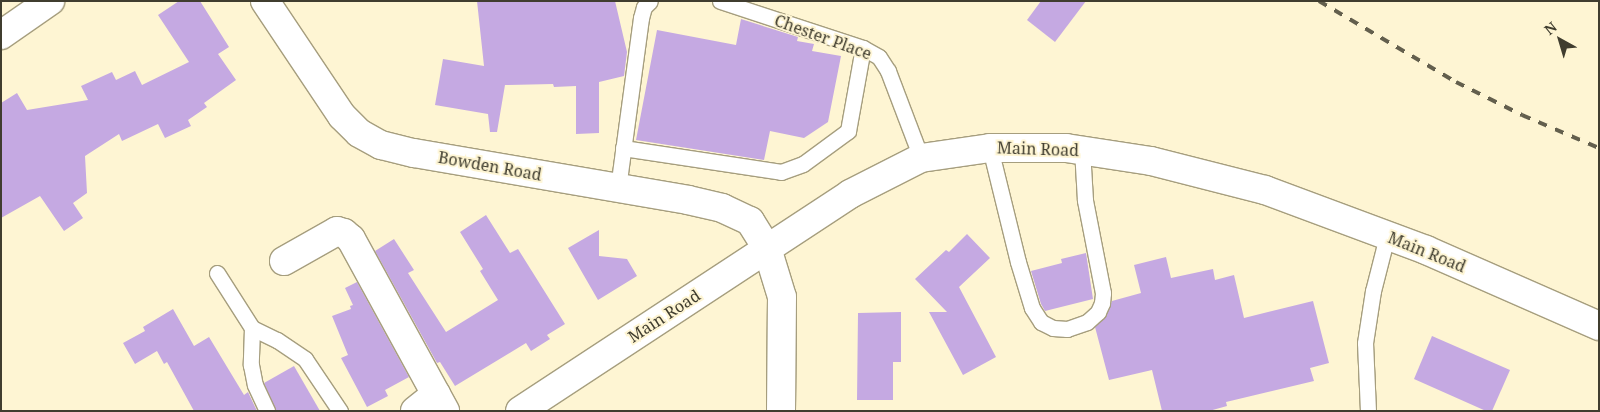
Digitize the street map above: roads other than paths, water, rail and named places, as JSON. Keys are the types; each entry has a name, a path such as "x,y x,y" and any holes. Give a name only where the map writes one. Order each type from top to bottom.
{"main road":[{"path":"1,34 50,1"},
{"name":"Bowden Road","path":"266,1 342,116 359,134 381,145 414,153 688,200 722,208 750,221 767,248 782,297 781,411"},
{"name":"Main Road","path":"520,411 547,402 767,248 850,194 921,158 990,148 1066,148 1082,150 1151,161 1265,190 1426,250 1599,326"},
{"path":"284,261 337,231 344,233 351,239 440,402 415,411"}],"lane":[{"path":"618,188 641,18 644,7 650,1"},
{"name":"Chester Place","path":"720,1 863,48 879,57 888,71 921,158"},
{"path":"623,148 782,172 803,164 848,131 863,48"},
{"path":"990,148 1018,262 1032,308 1041,322 1053,328 1067,329 1087,322 1098,312 1102,303 1103,293 1085,200 1082,150"},
{"path":"1368,411 1365,343 1373,291 1387,236"},
{"path":"217,272 252,328 277,340 305,359 340,411"},
{"path":"252,328 251,365 267,411"}],"railway":[{"path":"1319,1 1456,82 1522,115 1599,148"}]}
